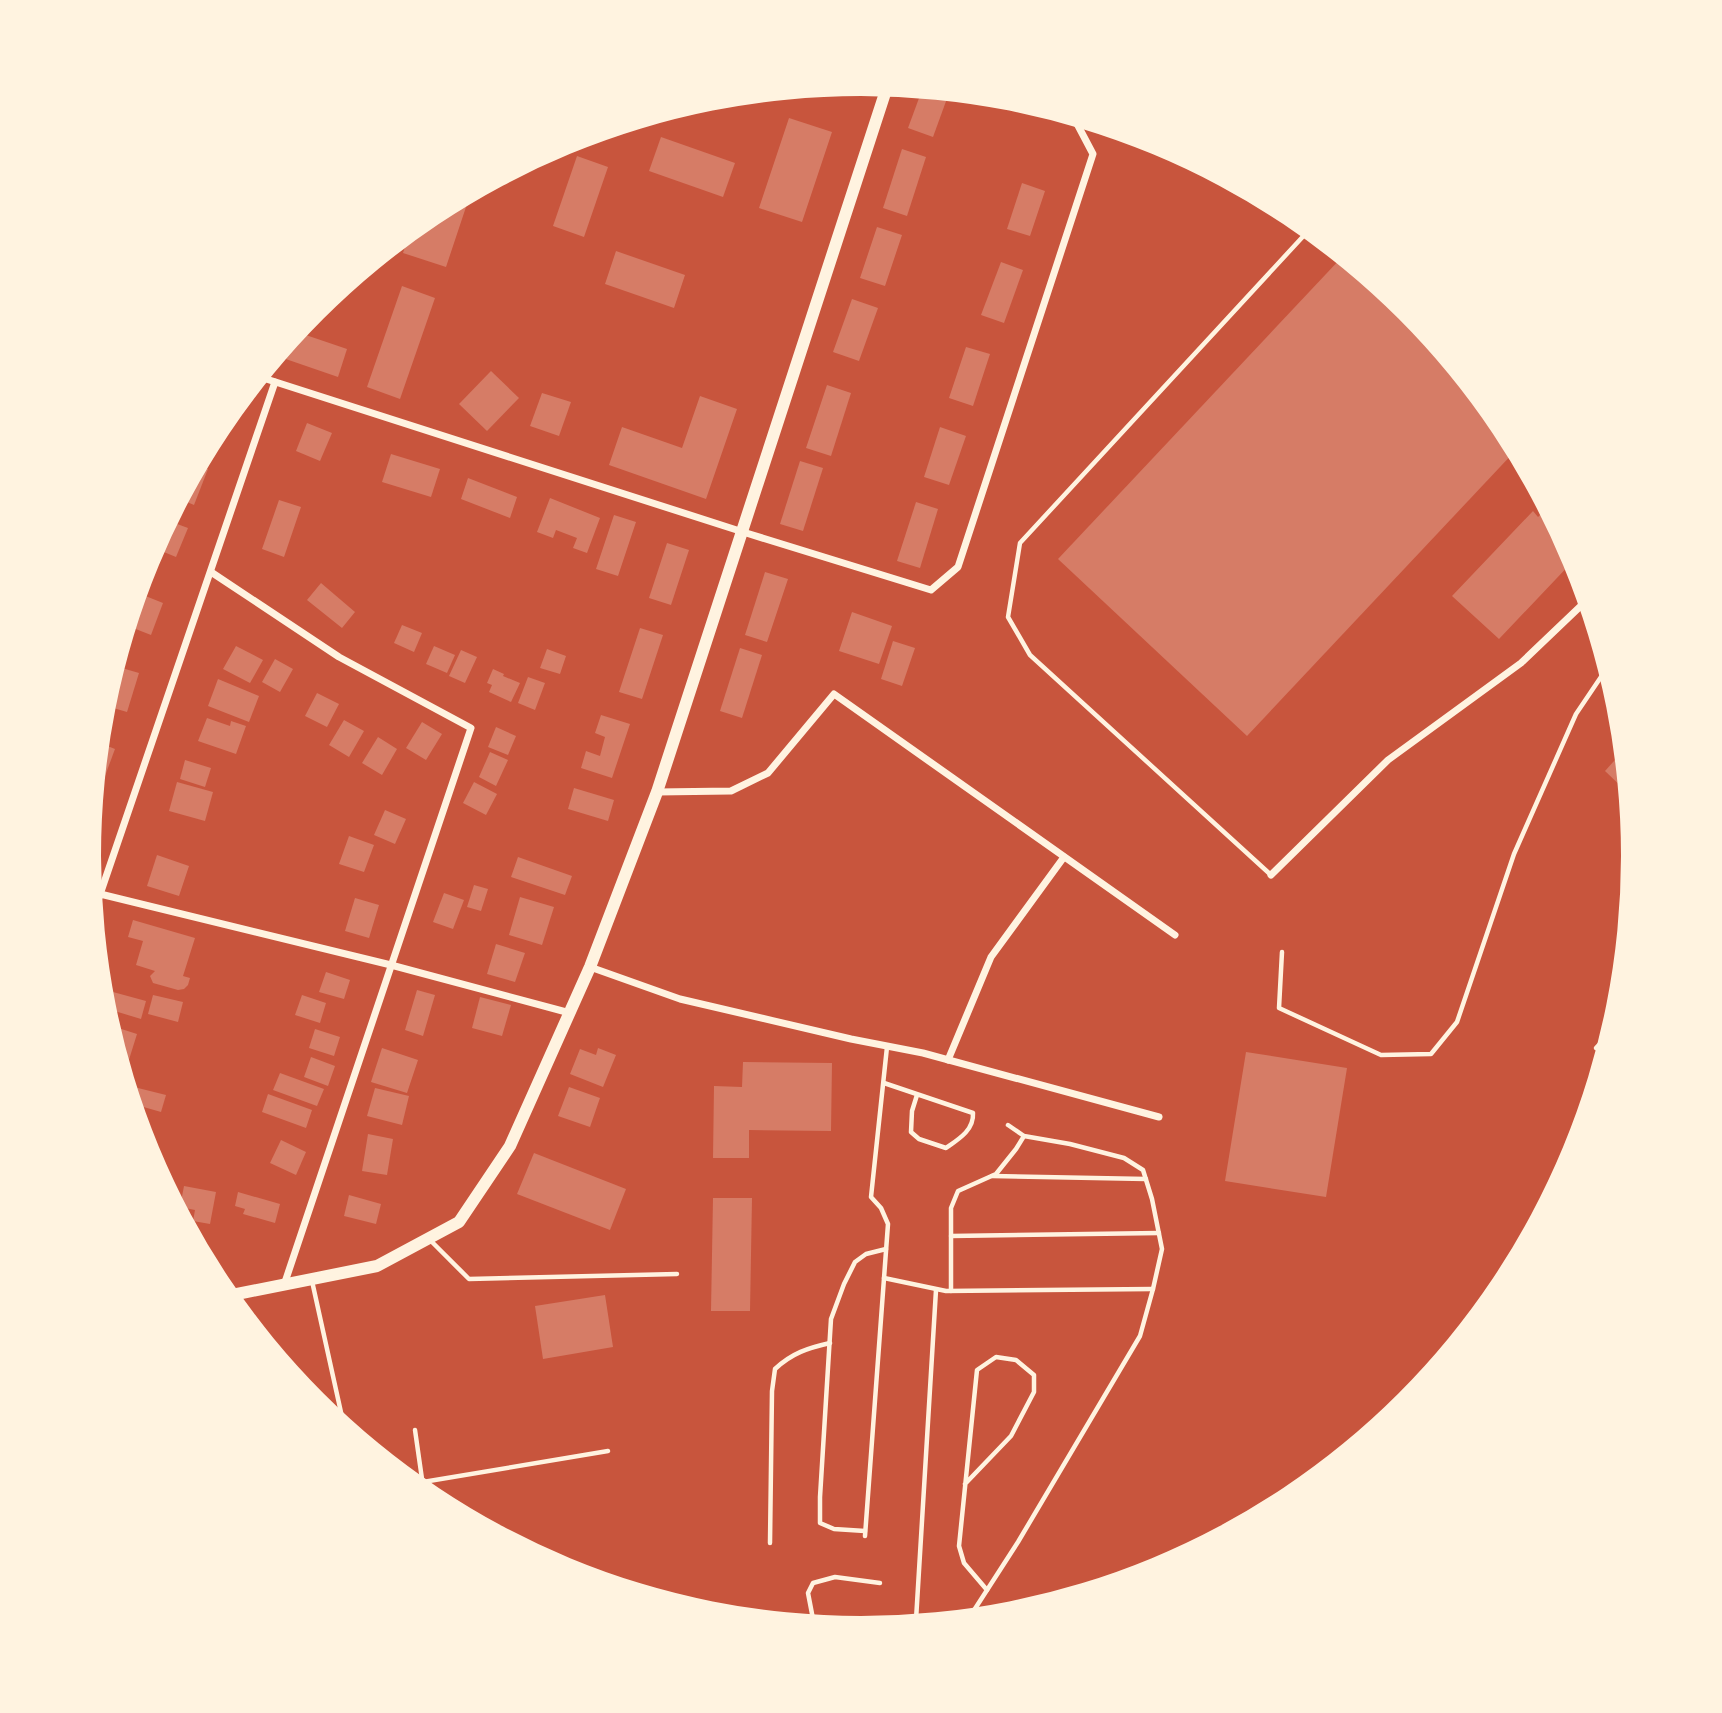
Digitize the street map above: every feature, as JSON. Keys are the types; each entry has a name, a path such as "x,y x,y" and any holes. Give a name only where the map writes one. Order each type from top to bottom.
{"main road":[{"path":"240,1294 377,1266 459,1222 510,1146 590,967 657,792 884,97"}],"street":[{"path":"269,380 931,590 958,568 1093,154 1080,129"},
{"path":"101,878 211,572 275,382"},
{"path":"211,572 339,657 471,728 284,1286"},
{"path":"1271,875 1388,760 1521,663 1579,607"},
{"path":"657,792 731,791 768,773 834,694 1175,935"},
{"path":"948,1060 991,957 1064,857"},
{"path":"102,894 391,965 570,1013"},
{"path":"590,967 680,999 923,1053 1159,1116"}],"lane":[{"path":"1271,875 1030,655 1008,617 1020,543 1302,237"},
{"path":"1282,952 1279,1008 1381,1055 1431,1055 1457,1022 1514,854 1576,713 1600,679"},
{"path":"886,1249 866,1254 855,1262 831,1319 820,1523 834,1529 865,1534 888,1224 881,1208 871,1197 887,1047"},
{"path":"884,1083 973,1114 974,1122 963,1136 946,1148 919,1139 911,1132 912,1111 917,1095"},
{"path":"976,1607 1018,1542 1140,1336 1162,1249 1143,1170 1124,1158 1024,1136 1008,1125"},
{"path":"951,1291 951,1208 958,1191 996,1174 1024,1136"},
{"path":"991,1176 1146,1179"},
{"path":"951,1237 1159,1233"},
{"path":"428,1238 469,1279 677,1273"},
{"path":"884,1278 951,1291 1153,1289"},
{"path":"312,1280 341,1410"},
{"path":"916,1614 936,1290"},
{"path":"770,1543 772,1391 775,1369 783,1361 805,1349 830,1343"},
{"path":"965,1484 1011,1436 1034,1392 1034,1375 1016,1360 996,1357 977,1370 965,1484 959,1546 964,1563 987,1590"},
{"path":"415,1430 422,1477"},
{"path":"428,1481 608,1451"},
{"path":"812,1615 808,1593 813,1584 835,1577 880,1583"}],"building":[{"path":"919,99 946,102 933,137 908,128"},
{"path":"789,118 832,132 802,222 759,208"},
{"path":"661,137 735,163 723,197 649,171"},
{"path":"902,149 926,157 907,216 883,208"},
{"path":"577,156 608,167 584,237 553,226"},
{"path":"1022,183 1045,191 1030,236 1007,229"},
{"path":"466,207 446,267 403,253 405,248"},
{"path":"877,227 902,235 885,286 860,278"},
{"path":"616,251 685,275 674,308 605,284"},
{"path":"1001,262 1023,270 1004,323 981,315"},
{"path":"1336,263 1399,319 1433,355 1464,394 1508,458 1247,736 1058,559"},
{"path":"402,286 435,298 400,399 367,387"},
{"path":"852,299 878,308 859,361 833,352"},
{"path":"307,336 347,349 338,377 286,359"},
{"path":"966,347 990,354 973,406 949,398"},
{"path":"491,371 519,398 487,431 459,404"},
{"path":"827,385 851,393 831,456 806,448"},
{"path":"542,393 571,402 559,436 530,426"},
{"path":"700,396 737,409 706,499 609,465 622,427 682,448"},
{"path":"307,423 332,433 320,461 296,451"},
{"path":"940,427 966,436 949,485 924,477"},
{"path":"391,454 440,469 431,497 382,482"},
{"path":"800,461 823,468 803,531 780,524"},
{"path":"207,469 208,469 194,505 188,503"},
{"path":"468,478 517,497 510,518 461,499"},
{"path":"550,498 600,518 587,553 573,548 577,538 556,530 553,538 537,532"},
{"path":"279,500 301,507 284,557 262,549"},
{"path":"916,502 938,509 920,568 897,561"},
{"path":"1533,511 1538,517 1540,515 1543,520 1565,570 1499,639 1452,596"},
{"path":"614,515 636,522 618,576 596,569"},
{"path":"177,524 188,528 176,557 165,552"},
{"path":"667,543 689,550 671,605 649,598"},
{"path":"765,572 788,579 767,642 745,635"},
{"path":"321,583 355,612 342,628 307,600"},
{"path":"147,597 163,603 151,635 136,629"},
{"path":"852,612 892,626 879,664 839,651"},
{"path":"402,625 422,633 414,652 394,643"},
{"path":"640,628 663,635 642,699 619,692"},
{"path":"893,641 915,648 902,686 881,679"},
{"path":"236,646 263,660 250,683 223,669"},
{"path":"434,646 455,655 447,673 426,664"},
{"path":"740,648 762,655 742,718 720,711"},
{"path":"547,649 566,656 560,674 540,668"},
{"path":"461,650 477,657 465,683 449,676"},
{"path":"275,659 293,669 280,692 262,682"},
{"path":"125,669 139,673 127,712 115,708"},
{"path":"493,669 520,683 511,702 489,692 492,685 487,683"},
{"path":"528,677 545,683 535,710 518,703"},
{"path":"218,679 259,696 249,722 208,706"},
{"path":"317,693 339,704 327,727 305,716"},
{"path":"601,715 630,724 612,778 581,768 586,751 600,756 605,737 595,733"},
{"path":"207,718 230,726 231,721 246,726 236,754 198,741"},
{"path":"344,720 364,731 349,757 329,745"},
{"path":"422,722 442,734 426,760 406,748"},
{"path":"496,727 516,736 508,755 488,747"},
{"path":"378,737 397,749 382,775 362,763"},
{"path":"109,746 115,749 105,776"},
{"path":"490,752 508,760 496,786 479,777"},
{"path":"185,760 211,768 205,787 180,779"},
{"path":"1615,760 1618,783 1605,771"},
{"path":"177,782 213,792 205,821 169,811"},
{"path":"474,782 497,794 486,815 463,803"},
{"path":"574,788 614,800 608,821 568,809"},
{"path":"385,810 406,819 395,844 374,835"},
{"path":"349,836 374,845 364,872 339,864"},
{"path":"157,855 189,866 179,896 147,886"},
{"path":"518,857 572,876 565,895 511,877"},
{"path":"474,885 488,889 481,911 467,907"},
{"path":"444,893 464,900 453,929 433,922"},
{"path":"520,897 554,907 542,945 509,935"},
{"path":"355,898 379,905 369,938 345,931"},
{"path":"133,920 195,938 183,976 190,978 184,989 178,990 153,983 150,976 155,971 136,965 143,941 128,937"},
{"path":"496,944 525,953 515,982 487,974"},
{"path":"326,972 350,980 344,999 319,992"},
{"path":"417,990 435,995 423,1036 405,1030"},
{"path":"113,992 146,1001 141,1019 117,1012"},
{"path":"153,995 183,1002 178,1022 148,1014"},
{"path":"302,995 326,1003 320,1023 295,1015"},
{"path":"480,997 511,1005 502,1036 472,1028"},
{"path":"121,1029 137,1034 129,1060"},
{"path":"315,1029 340,1037 334,1056 309,1048"},
{"path":"382,1048 418,1060 407,1093 371,1082"},
{"path":"598,1048 616,1055 603,1087 570,1074 580,1049 596,1055"},
{"path":"1246,1052 1347,1068 1326,1197 1225,1181"},
{"path":"311,1057 335,1066 328,1086 304,1077"},
{"path":"743,1062 832,1063 831,1131 749,1130 749,1158 713,1158 714,1086 742,1087"},
{"path":"280,1073 324,1089 317,1106 273,1090"},
{"path":"569,1087 600,1098 590,1127 558,1116"},
{"path":"137,1088 166,1095 161,1112 143,1107"},
{"path":"375,1088 409,1096 402,1125 367,1116"},
{"path":"268,1094 312,1110 306,1128 262,1112"},
{"path":"368,1134 393,1139 387,1175 362,1171"},
{"path":"281,1140 306,1152 296,1175 270,1163"},
{"path":"534,1153 626,1189 610,1230 517,1194"},
{"path":"184,1186 216,1192 210,1224 194,1221 195,1210 187,1208 182,1198"},
{"path":"238,1192 280,1204 275,1223 243,1214 245,1209 235,1206"},
{"path":"349,1195 381,1204 376,1224 344,1216"},
{"path":"713,1198 752,1198 750,1311 711,1311"},
{"path":"605,1295 613,1347 543,1359 535,1306"}]}
